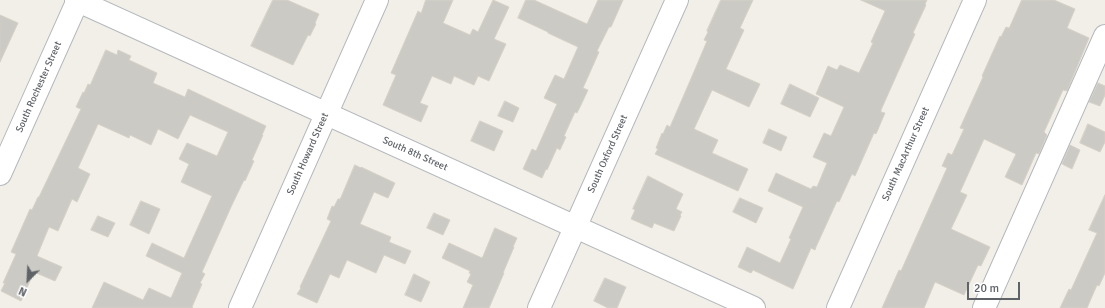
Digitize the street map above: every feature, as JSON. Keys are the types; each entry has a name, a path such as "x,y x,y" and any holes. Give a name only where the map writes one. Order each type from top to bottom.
{"street":[{"name":"South 8th Street","path":"77,0 754,308"},
{"name":"South Rochester Street","path":"0,174 77,0"},
{"name":"South Howard Street","path":"240,308 377,0"},
{"name":"South Oxford Street","path":"539,308 677,0"},
{"name":"South MacArthur Street","path":"838,308 975,0"},
{"path":"984,308 1105,36"}],"building":[{"path":"273,0 287,0 319,14 310,36 308,35 293,65 251,46"},
{"path":"426,0 453,0 443,23 470,35 473,29 478,32 493,0 509,7 494,39 506,44 489,81 478,76 474,85 454,76 451,84 432,76 420,103 428,106 421,122 383,105 396,75 391,73 418,11 421,13"},
{"path":"526,0 534,0 587,24 598,0 623,0 611,27 609,27 597,51 599,52 583,88 588,90 577,113 575,112 564,136 566,137 560,150 557,148 542,178 523,169 532,149 536,151 557,104 544,98 555,75 564,79 578,47 518,18"},
{"path":"721,0 753,0 740,28 744,30 726,69 760,84 749,107 712,90 694,129 718,140 712,153 748,169 738,191 655,154 658,149 656,148 662,133 663,134 667,125 670,127 693,74 707,41 704,40 708,32 707,31"},
{"path":"861,0 927,0 913,33 915,34 881,110 881,112 885,113 876,134 874,133 855,176 852,174 839,202 837,201 815,250 811,248 793,289 753,270 751,273 738,267 747,247 780,263 791,239 789,238 803,207 768,191 776,173 811,189 813,186 817,187 827,163 813,157 824,133 831,136 844,107 816,94 828,66 837,70 840,65 859,73 873,43 871,42 885,11"},
{"path":"1022,0 1054,0 1075,9 1067,28 1089,38 1067,91 1063,90 1044,132 1047,135 1039,154 1036,153 1022,185 1005,177 1016,154 984,139 960,192 967,195 951,229 990,247 981,266 978,265 964,295 935,282 924,308 882,308 899,270 901,271 947,168 942,166 948,153 952,155 964,129 960,128 1000,36 1001,37 1006,27 1009,28"},
{"path":"0,15 18,23 0,62"},
{"path":"106,50 117,55 118,50 131,56 129,60 157,73 153,83 185,97 188,89 266,126 252,160 254,161 231,207 202,272 205,274 200,283 202,284 192,307 193,308 92,308 104,282 143,300 149,288 171,298 182,273 146,256 152,243 184,258 212,196 181,182 189,164 179,159 187,143 217,156 228,132 190,115 178,139 158,129 151,145 130,135 129,138 98,124 78,168 90,174 77,202 72,199 58,231 49,227 37,256 62,267 55,281 34,272 21,301 1,291 16,254 11,252 30,209 32,210 39,197 81,109 76,107 83,92 84,93 88,84 90,85"},
{"path":"1098,83 1105,86 1105,95 1100,106 1089,102"},
{"path":"790,84 819,98 810,117 781,104"},
{"path":"505,101 519,108 513,122 498,116"},
{"path":"480,121 503,131 494,151 471,141"},
{"path":"1088,124 1105,132 1105,142 1100,152 1080,143"},
{"path":"769,129 787,137 781,151 763,143"},
{"path":"1070,145 1080,150 1072,169 1062,164"},
{"path":"355,165 395,183 388,198 374,192 360,224 391,237 389,242 411,251 405,264 384,255 376,273 347,260 339,278 330,274 317,303 297,294 331,221 327,219 332,206 334,207 338,199 340,199"},
{"path":"648,176 683,194 676,209 682,212 674,231 654,223 652,228 631,219 635,210 633,209"},
{"path":"1105,195 1105,273 1099,286 1097,285 1087,308 1060,308 1069,289 1071,290 1097,233 1089,230"},
{"path":"740,198 763,208 756,223 733,212"},
{"path":"141,201 160,209 149,234 130,225"},
{"path":"434,213 450,220 443,235 427,228"},
{"path":"98,216 115,223 108,237 91,230"},
{"path":"495,228 517,238 504,273 489,308 463,308 473,285 467,282 471,274 469,273 470,271 442,258 449,243 482,258"},
{"path":"414,274 430,282 421,302 405,295"},
{"path":"605,278 626,287 617,308 608,308 594,301"}]}
